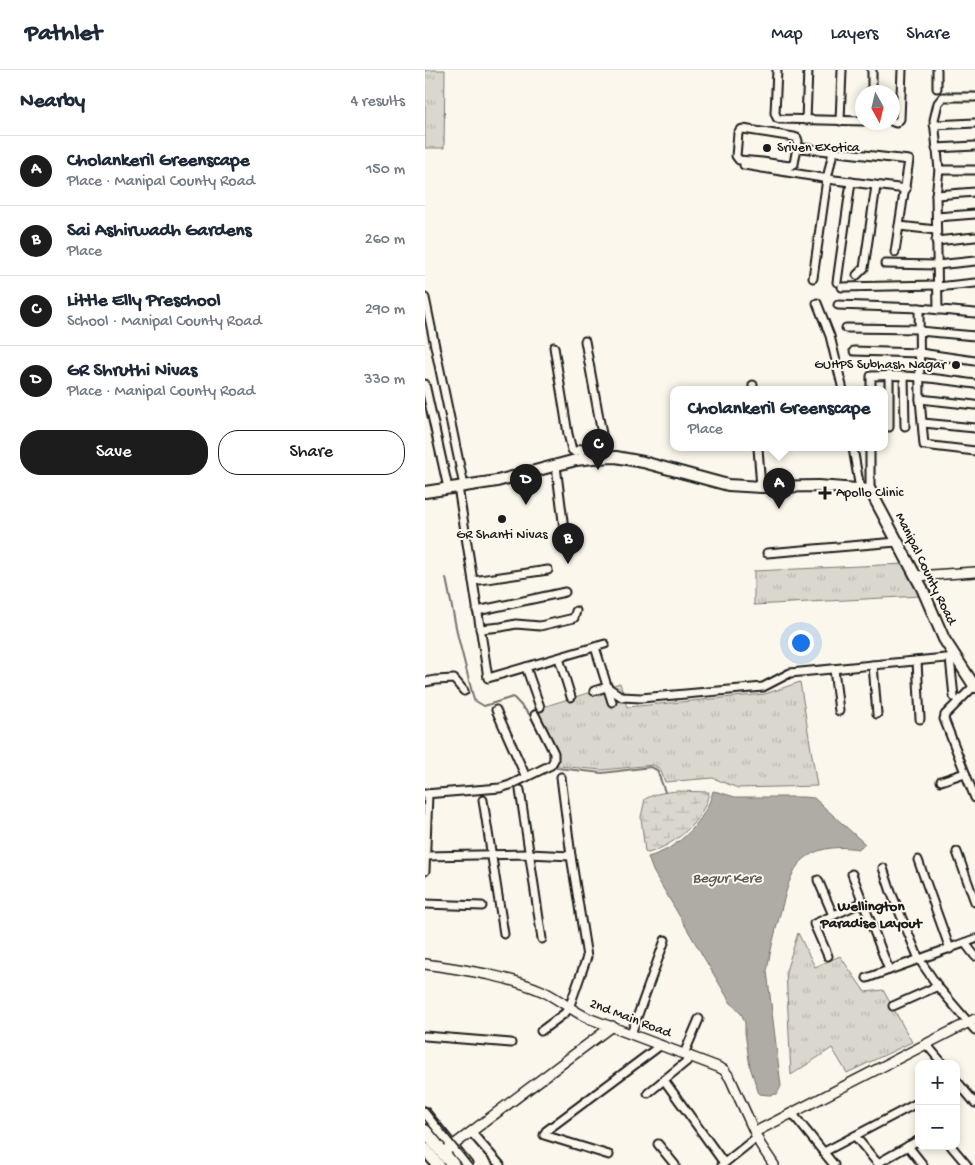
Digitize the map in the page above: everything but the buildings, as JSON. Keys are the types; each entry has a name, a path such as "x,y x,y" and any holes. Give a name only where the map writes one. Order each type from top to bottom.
{"highway":[{"path":"425,1123 450,1148 459,1165"},
{"path":"425,1131 453,1165"},
{"path":"425,1143 443,1165"},
{"path":"425,1149 438,1165"}],"main road":[{"path":"425,492 497,481 556,466 581,454 616,457 643,462 728,486 818,486 865,490"},
{"name":"Manipal County Road","path":"865,490 916,576 953,658 975,686"}],"street":[{"path":"777,70 776,116 780,119 855,122"},
{"path":"806,120 808,70"},
{"path":"840,122 842,70"},
{"path":"872,70 872,85"},
{"path":"900,119 902,70"},
{"path":"937,70 937,88"},
{"path":"938,310 936,195 939,170 934,120 938,103 943,97 975,97"},
{"path":"934,124 975,123"},
{"path":"775,167 794,164 797,138 795,136 740,130 738,133 736,156 739,160 827,179 906,190"},
{"path":"937,148 975,146"},
{"path":"802,148 909,160 906,190 895,252"},
{"path":"813,278 827,179 833,152"},
{"path":"744,165 761,165"},
{"path":"939,170 975,170"},
{"path":"851,182 840,284 937,286 975,283"},
{"path":"857,275 864,268 876,186"},
{"path":"936,195 975,192"},
{"path":"937,217 975,214"},
{"path":"899,226 936,230"},
{"path":"936,241 975,237"},
{"path":"885,264 937,265 975,261"},
{"path":"425,298 488,678 605,644"},
{"path":"817,303 830,336 842,386"},
{"path":"837,305 919,308 975,313"},
{"path":"919,308 920,399 924,445 975,451"},
{"path":"845,328 919,330 975,336"},
{"path":"554,347 571,450 581,454 600,449 605,445 585,341"},
{"path":"854,351 920,353 975,361"},
{"path":"871,386 871,376 889,375 975,384"},
{"path":"889,375 889,427"},
{"path":"904,376 905,426"},
{"path":"425,384 457,487"},
{"path":"920,399 975,405"},
{"path":"923,423 975,428"},
{"path":"758,451 761,487"},
{"path":"854,451 865,490"},
{"path":"865,490 870,451"},
{"path":"556,466 564,530"},
{"path":"767,553 897,542"},
{"path":"473,581 548,570"},
{"path":"916,576 975,572"},
{"path":"477,611 565,592"},
{"path":"480,629 516,624 540,626 574,618 576,611"},
{"path":"595,647 611,702"},
{"path":"559,658 571,697"},
{"path":"607,687 622,697 641,698 763,687 790,673 953,658 954,697"},
{"path":"917,661 920,719"},
{"path":"873,664 877,714"},
{"path":"525,667 540,707"},
{"path":"834,669 839,711"},
{"path":"425,682 454,679 464,692"},
{"path":"975,686 945,715 944,719 975,798"},
{"path":"594,691 607,687"},
{"path":"495,710 526,777"},
{"path":"425,871 427,794 500,788 551,765 554,760 554,753 535,715"},
{"path":"941,781 965,773"},
{"path":"541,1031 569,1008 587,957 561,778"},
{"path":"520,790 542,939"},
{"path":"483,800 504,934"},
{"path":"957,852 975,902"},
{"path":"426,856 492,854 571,856"},
{"path":"918,860 950,948"},
{"path":"883,868 919,959 938,986 972,1021 975,1030"},
{"path":"852,874 889,970"},
{"path":"818,880 833,915"},
{"path":"828,956 815,924 863,902"},
{"path":"425,904 482,906"},
{"path":"867,978 975,939"},
{"path":"631,1034 665,940"},
{"path":"965,943 975,956"},
{"name":"2nd Main Road","path":"425,964 475,972 527,985 544,991 588,1018 718,1067 727,1073 756,1135 774,1165"},
{"path":"893,1006 938,986"},
{"path":"648,1093 688,1056 699,1019"},
{"path":"663,1080 723,1164 756,1135 792,1113 972,1021"},
{"path":"450,1148 612,1026"},
{"path":"425,1036 511,1043"},
{"path":"926,1044 940,1060"},
{"path":"609,1154 544,1135 545,1131 661,1045"},
{"path":"960,1085 975,1103"},
{"path":"824,1152 916,1105"},
{"path":"425,1112 450,1148 468,1165"},
{"path":"792,1113 834,1165"},
{"path":"471,1132 500,1165"},
{"path":"855,1136 878,1164 915,1142"},
{"path":"658,1144 675,1165"},
{"path":"908,1146 923,1165"},
{"path":"954,1150 967,1165"}],"green space":[{"path":"425,70 445,70 444,148 425,148"},
{"path":"903,564 920,596 754,605 754,571"},
{"path":"800,682 817,786 738,788 713,778 665,782 660,769 653,765 602,770 558,766 533,710 620,683 627,707 765,694"},
{"path":"665,792 709,792 701,813 687,830 668,844 648,853 645,852 641,817 645,799"},
{"path":"798,933 815,967 840,956 865,992 883,990 912,1042 847,1073 832,1048 791,1075 786,971"}],"water":[{"name":"Begur Kere","path":"713,791 735,797 814,798 865,844 858,849 830,848 813,853 798,865 789,882 774,935 767,971 781,1086 777,1094 759,1094 750,1067 745,1023 742,1015 730,1002 653,871 648,857 670,848 689,833 704,813"}],"waterway":[{"path":"446,578 458,637 474,700 484,706 513,697 531,716 551,756"},
{"path":"556,766 557,768 602,773 651,767 657,770 665,792"}],"railway":[{"path":"425,1106 472,1165"}],"place":[{"name":"Sriven Exotica","path":"767,148"},
{"name":"GUHPS Subhash Nagar","path":"956,365"},
{"name":"Little Elly Preschool","path":"598,470"},
{"name":"Apollo Clinic","path":"825,493"},
{"name":"GR Shruthi Nivas","path":"526,505"},
{"name":"Cholankeril Greenscape","path":"779,509"},
{"name":"GR Shanti Nivas","path":"502,519"},
{"name":"Sai Ashirwadh Gardens","path":"568,564"}],"district":[{"name":"Wellington Paradise Layout","path":"871,916"}]}
